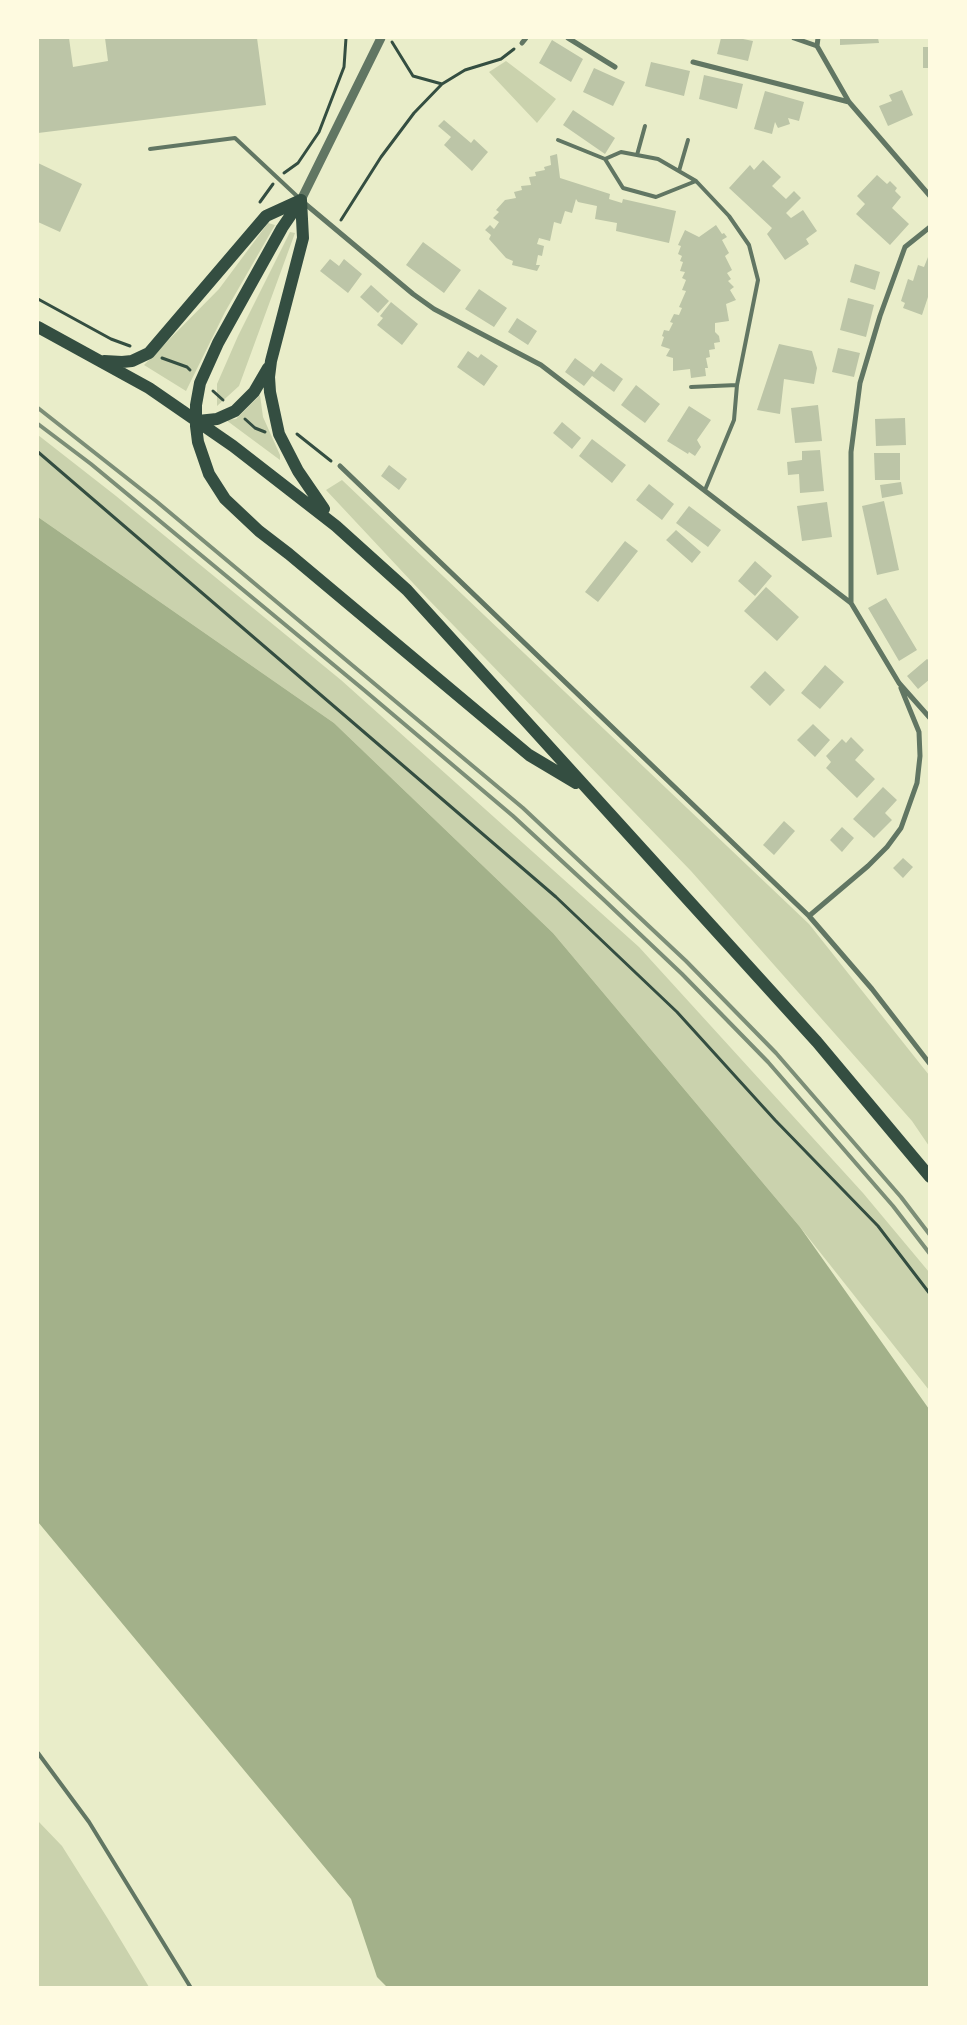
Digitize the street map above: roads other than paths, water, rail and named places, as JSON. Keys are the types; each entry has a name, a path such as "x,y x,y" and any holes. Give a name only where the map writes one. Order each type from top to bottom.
{"main road":[{"path":"301,200 282,228 205,370 197,395 196,426 202,459 209,474 225,499 259,531 529,755 586,788"},
{"path":"94,358 122,362 142,358 149,353 266,216 301,200"},
{"path":"301,200 304,238 271,361 269,376 270,392 279,434 298,471 336,526"},
{"path":"38,328 149,388 198,421 268,471 336,526 407,590 817,1042 930,1177"},
{"path":"198,421 217,419 235,411 254,392 271,361"}],"street":[{"path":"381,38 301,200 413,294 434,309 541,365 851,603 899,683 918,732 920,756 918,783 901,828 887,847 868,866 809,916"},
{"path":"522,42 526,38"},
{"path":"568,38 615,67"},
{"path":"794,38 817,46"},
{"path":"818,38 817,46 849,102 930,196"},
{"path":"693,62 849,102"},
{"path":"851,603 850,452 860,382 880,316 905,247 930,226"},
{"path":"340,466 809,916 872,989 930,1064"},
{"path":"899,683 930,718"}],"lane":[{"path":"637,155 645,126"},
{"path":"150,149 235,138 301,200"},
{"path":"558,140 605,159 623,188 656,197 696,181"},
{"path":"679,171 688,140"},
{"path":"605,159 621,152 658,159 696,181 729,216 748,245 758,280 737,385 734,420 705,490"},
{"path":"691,387 737,385"},
{"path":"38,1753 89,1822 191,1988"}],"railway":[{"path":"38,408 156,501 523,808 686,961 776,1053 901,1197 930,1235"},
{"path":"38,424 91,464 364,690 513,816 604,900 682,974 768,1062 893,1206 930,1254"}]}
